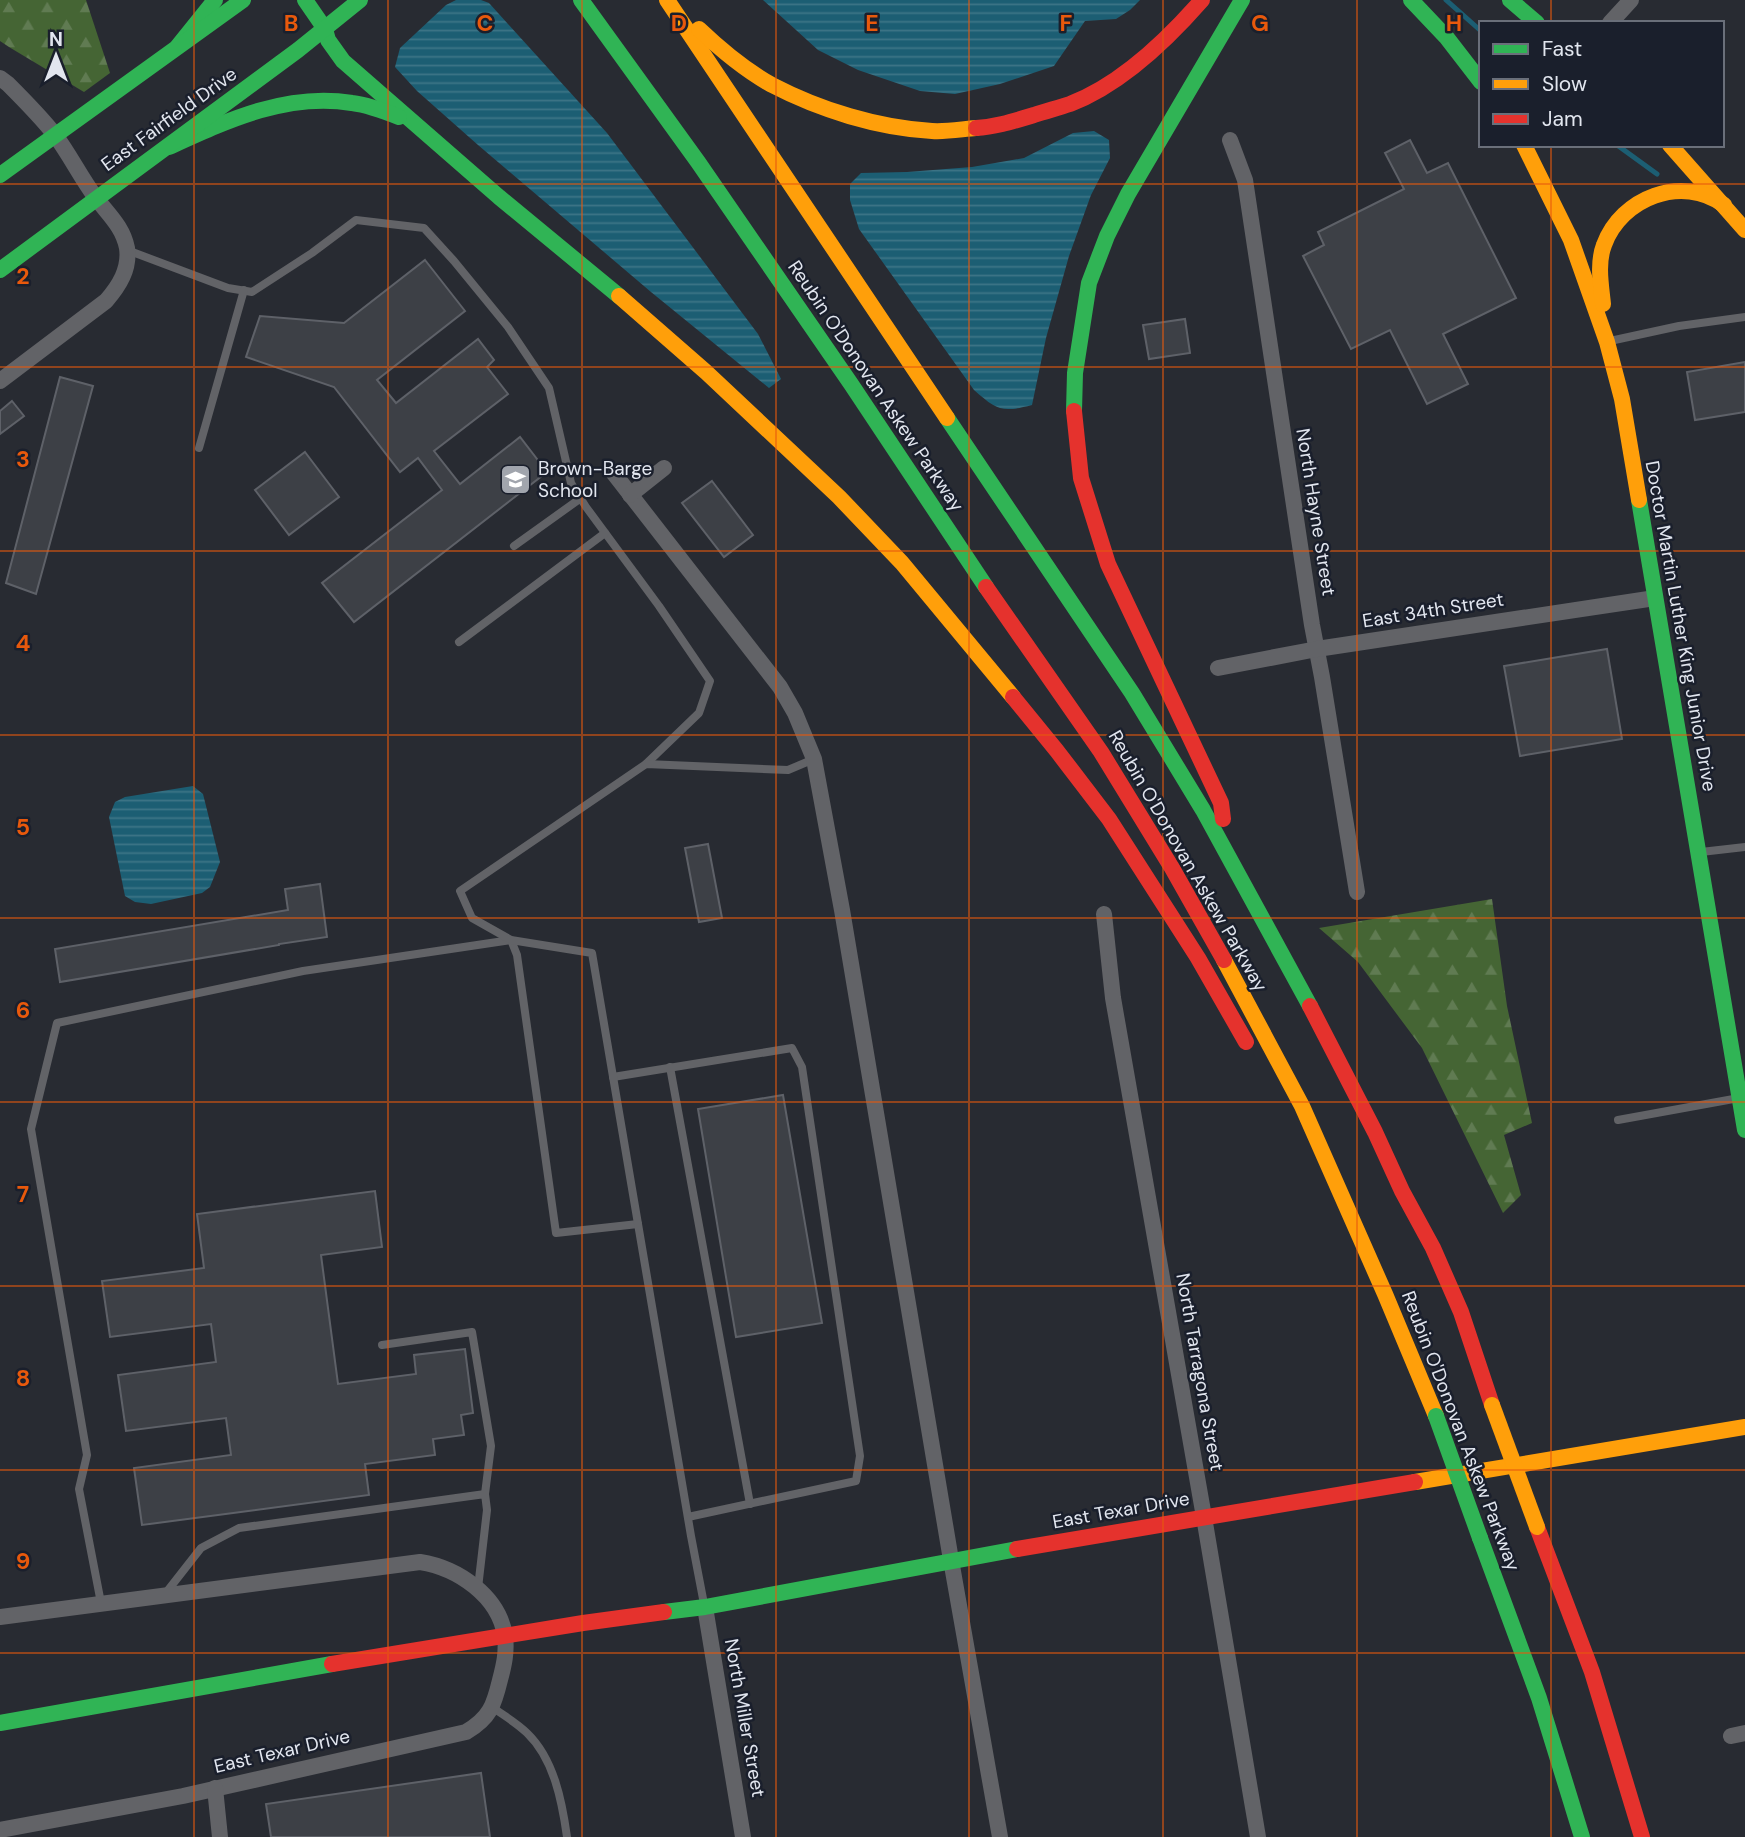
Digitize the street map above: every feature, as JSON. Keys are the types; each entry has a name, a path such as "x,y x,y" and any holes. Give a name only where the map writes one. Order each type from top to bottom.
{"main road":[{"path":"178,46 215,0"},
{"path":"0,175 243,0"},
{"path":"305,0 343,61 706,372 839,497 902,563 1057,751 1109,819 1199,958 1251,1051"},
{"name":"East Fairfield Drive","path":"0,270 169,147 360,0"},
{"name":"Reubin O'Donovan Askew Parkway","path":"581,0 698,162 836,362 1005,616 1101,752 1172,868 1236,981 1302,1106 1436,1416 1539,1698 1582,1837"},
{"name":"Reubin O'Donovan Askew Parkway","path":"667,0 1132,693 1203,810 1317,1020 1433,1248 1461,1312 1492,1405 1592,1672 1642,1837"},
{"path":"673,0 688,18 725,52 771,84 820,106 874,124 933,131 995,127 1072,103 1102,88 1131,68 1181,24 1202,0"},
{"path":"1181,24 1196,0"},
{"path":"1411,0 1447,38 1479,79"},
{"path":"1510,0 1535,21"},
{"path":"1232,864 1220,803 1108,564 1081,478 1074,411 1075,373 1089,283 1107,236 1128,194 1242,3"},
{"path":"169,147 219,125 286,103 328,100 349,102 412,122"},
{"name":"Doctor Martin Luther King Junior Drive","path":"1525,147 1571,240 1607,342 1622,400 1745,1130"},
{"path":"1672,147 1745,230"},
{"path":"1607,342 1600,273 1602,248 1621,215 1653,195 1671,191 1708,195 1724,205"},
{"path":"1287,1111 1357,1232"},
{"name":"East Texar Drive","path":"0,1723 284,1672 705,1607 951,1560 1745,1427"}],"street":[{"path":"1612,21 1631,0"},
{"path":"0,78 55,135 96,198 115,220 124,235 127,250 124,275 106,301 0,381"},
{"name":"North Hayne Street","path":"1230,140 1245,180 1357,892"},
{"path":"630,495 664,468"},
{"path":"612,471 780,687 795,713 814,759 1000,1837"},
{"name":"East 34th Street","path":"1218,668 1317,649 1656,598"},
{"name":"North Tarragona Street","path":"1104,914 1113,998 1258,1837"},
{"path":"0,1617 420,1562 435,1564 478,1588 491,1602 501,1620 506,1657 492,1707"},
{"name":"North Miller Street","path":"705,1607 743,1837"},
{"name":"East Texar Drive","path":"0,1830 170,1798 466,1731 478,1725 492,1707"},
{"path":"215,1788 220,1837"}],"lane":[{"path":"127,250 228,288 252,292 356,220 424,229 508,327 549,388 571,483 710,681 699,713 646,764 460,891 472,918 511,940 517,955 556,1233 638,1224"},
{"path":"199,448 244,290"},
{"path":"1607,342 1679,326 1745,317"},
{"path":"514,546 580,498"},
{"path":"459,642 605,533"},
{"path":"646,764 788,770 814,759"},
{"path":"1698,852 1745,847"},
{"path":"101,1603 79,1489 87,1455 31,1129 57,1023 303,971 511,940 592,953 705,1607"},
{"path":"613,1077 792,1048 802,1067 860,1456 856,1481 688,1517"},
{"path":"670,1068 750,1504"},
{"path":"1618,1120 1740,1098"},
{"path":"382,1345 472,1332 491,1446 478,1588"},
{"path":"164,1595 201,1548 239,1528 485,1494"},
{"path":"492,1707 525,1731 548,1761 563,1809 567,1837"}],"green space":[{"path":"0,0 86,0 110,73 84,92 9,47 0,41"},
{"path":"1492,899 1507,1006 1532,1123 1504,1135 1521,1195 1503,1213 1422,1048 1358,962 1319,928"}],"water":[{"path":"456,0 481,0 489,3 607,133 758,334 781,379 769,388 478,145 417,91 395,67 400,48 446,5"},
{"path":"763,0 1140,0 1116,19 1085,21 1054,66 1000,84 955,94 920,91 858,70 818,50"},
{"path":"1094,131 1109,140 1110,158 1091,195 1069,256 1046,338 1032,405 1013,409 994,406 974,390 859,229 850,200 850,184 861,173 972,167 1024,158 1073,133"},
{"path":"193,786 203,794 220,862 210,887 202,893 151,904 135,902 125,896 109,817 115,802 125,797"}],"building":[{"path":"1410,140 1427,173 1448,163 1516,298 1443,334 1468,384 1427,404 1390,330 1351,349 1303,256 1324,245 1318,232 1404,189 1385,153"},
{"path":"425,260 465,311 377,380 396,403 478,339 494,360 487,367 508,394 434,451 460,484 520,437 547,472 354,622 322,583 442,490 418,458 400,472 334,387 246,357 260,316 344,323"},
{"path":"1185,319 1190,353 1149,359 1143,325"},
{"path":"1745,362 1745,412 1695,420 1687,372"},
{"path":"60,377 93,386 36,594 6,583"},
{"path":"12,401 24,416 0,434 0,411"},
{"path":"305,452 339,497 289,535 255,490"},
{"path":"712,481 753,535 724,557 682,503"},
{"path":"1607,649 1622,739 1520,756 1504,666"},
{"path":"708,844 722,918 699,922 685,848"},
{"path":"320,884 327,937 60,982 55,949 288,910 285,889"},
{"path":"783,1095 822,1323 736,1337 698,1109"},
{"path":"375,1191 382,1247 321,1255 338,1384 416,1374 414,1355 465,1349 473,1413 461,1415 464,1435 433,1439 435,1455 365,1464 369,1495 142,1525 134,1468 231,1455 226,1418 126,1431 118,1375 216,1362 211,1324 110,1337 102,1281 204,1268 197,1214"},
{"path":"481,1773 490,1837 271,1837 266,1804"}],"waterway":[{"path":"1446,0 1479,29"},
{"path":"1620,147 1657,174"}],"traffic: fast":[{"path":"178,46 215,0"},
{"path":"0,175 243,0"},
{"path":"305,0 343,61 499,197 619,296"},
{"path":"0,270 298,50 360,0"},
{"path":"581,0 698,162 851,384 986,587"},
{"path":"1074,411 1075,373 1089,283 1107,236 1128,194 1242,0"},
{"path":"1411,0 1447,38 1479,79"},
{"path":"1510,0 1535,21"},
{"path":"169,147 235,119 281,105 328,101 358,104 399,117"},
{"path":"947,418 1132,693 1203,810 1310,1006"},
{"path":"1639,500 1745,1130"},
{"path":"1436,1416 1480,1538"},
{"path":"1480,1538 1539,1698 1582,1837"},
{"path":"664,1612 705,1607 1017,1549"},
{"path":"0,1723 332,1664"}],"traffic: slow":[{"path":"667,0 947,418"},
{"path":"699,29 762,79 829,110 870,122 912,129 938,131 976,128"},
{"path":"1525,147 1571,240 1607,342 1622,399 1639,500"},
{"path":"1672,147 1745,230"},
{"path":"1603,304 1600,274 1602,252 1612,229 1624,215 1638,204 1672,192 1707,196 1724,205"},
{"path":"619,296 706,372 839,497 902,563 1013,697"},
{"path":"1224,960 1302,1106 1436,1416"},
{"path":"1492,1405 1537,1527"},
{"path":"1415,1482 1745,1427"}],"traffic: jam":[{"path":"976,128 1012,121 1089,96 1142,60 1202,0"},
{"path":"1074,411 1081,478 1108,564 1221,803 1223,819"},
{"path":"986,587 1101,752 1224,960"},
{"path":"1013,697 1109,819 1198,958 1246,1042"},
{"path":"1310,1006 1433,1248 1461,1312 1492,1405"},
{"path":"1017,1549 1415,1482"},
{"path":"1537,1527 1592,1672 1642,1837"},
{"path":"332,1664 664,1612"}],"place":[{"name":"Brown-Barge School","path":"515,479"}]}
